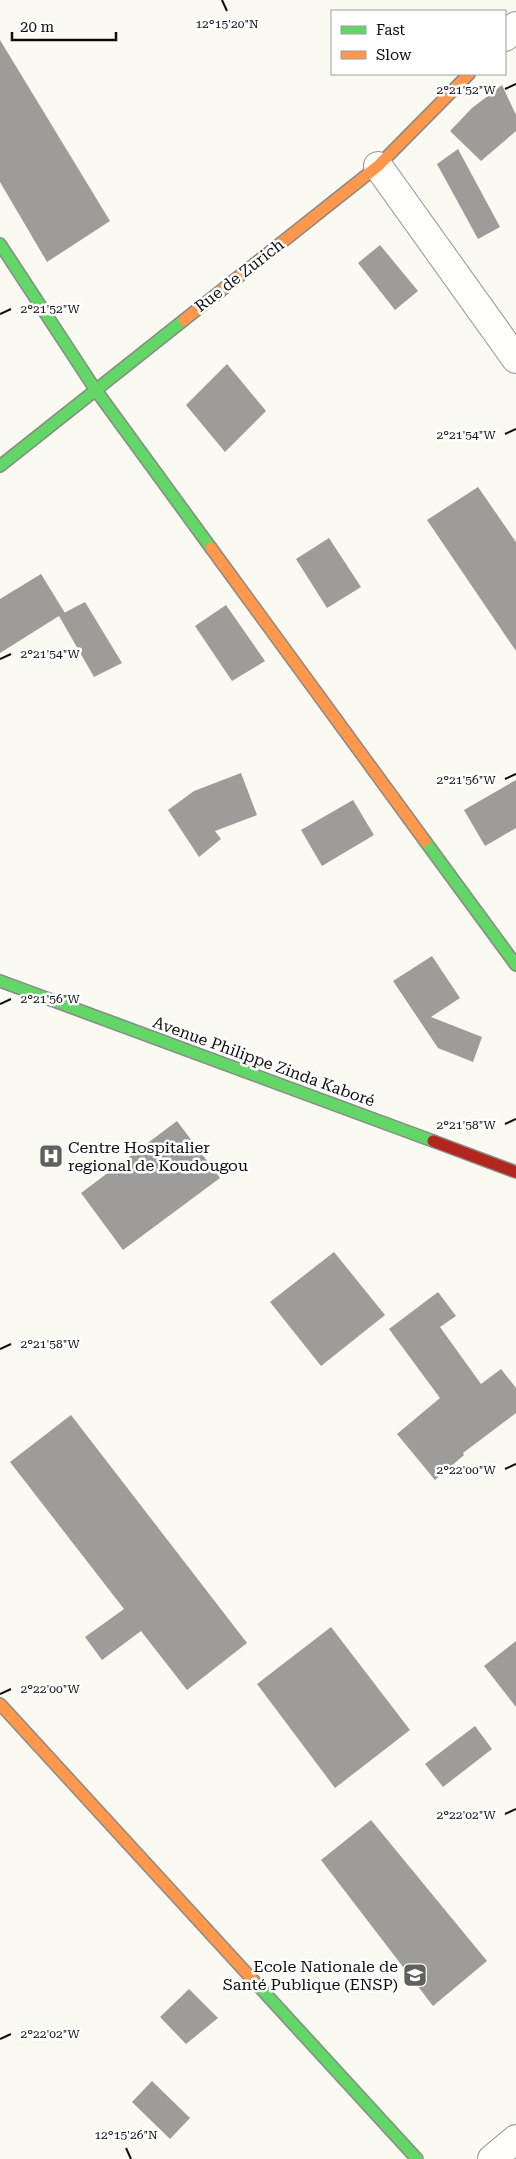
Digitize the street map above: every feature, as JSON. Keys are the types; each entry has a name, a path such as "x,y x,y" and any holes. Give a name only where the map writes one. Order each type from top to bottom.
{"street":[{"path":"506,36 516,26"},
{"name":"Rue de Zurich","path":"0,466 378,166 467,75"},
{"path":"378,166 516,359"},
{"path":"0,244 95,389 516,965"},
{"name":"Avenue Philippe Zinda Kaboré","path":"0,980 516,1172"},
{"path":"0,1704 417,2159"},
{"path":"492,2159 516,2139"}],"building":[{"path":"0,40 110,221 47,262 0,182"},
{"path":"502,85 516,115 516,131 481,161 450,131 472,108"},
{"path":"458,149 500,227 478,239 437,164"},
{"path":"380,245 418,291 395,310 358,263"},
{"path":"227,364 266,411 225,452 186,405"},
{"path":"478,487 516,542 516,651 427,520"},
{"path":"329,538 361,587 327,608 296,559"},
{"path":"41,574 65,613 85,602 122,663 94,677 59,616 0,653 0,599"},
{"path":"226,605 265,661 232,681 195,626"},
{"path":"241,773 257,815 215,831 221,839 199,857 168,810 194,791"},
{"path":"516,780 516,828 485,846 464,810"},
{"path":"353,800 374,835 322,866 301,830"},
{"path":"432,956 460,998 431,1017 482,1037 473,1062 438,1048 393,981"},
{"path":"177,1121 220,1178 123,1250 81,1193"},
{"path":"334,1252 385,1315 321,1366 270,1302"},
{"path":"438,1292 456,1316 440,1327 481,1384 501,1369 516,1388 516,1413 463,1453 464,1455 435,1480 397,1434 440,1398 389,1329"},
{"path":"71,1415 247,1643 187,1690 141,1631 102,1660 85,1637 124,1609 10,1462"},
{"path":"331,1627 410,1730 335,1788 257,1684"},
{"path":"516,1641 516,1707 484,1666"},
{"path":"475,1726 492,1749 443,1787 425,1764"},
{"path":"371,1820 487,1961 433,2006 321,1860"},
{"path":"189,1989 218,2018 186,2044 160,2017"},
{"path":"152,2081 190,2118 170,2139 132,2102"}],"traffic: fast":[{"path":"0,244 95,389 211,548"},
{"path":"0,466 184,320"},
{"path":"425,841 516,965"},
{"path":"0,981 433,1141"},
{"path":"253,1980 417,2159"}],"traffic: slow":[{"path":"184,320 378,166 468,75"},
{"path":"211,548 425,841"},
{"path":"0,1704 253,1980"}],"traffic: jam":[{"path":"433,1141 516,1172"}],"place":[{"name":"Centre Hospitalier regional de Koudougou","path":"51,1156"},
{"name":"Ecole Nationale de Santé Publique (ENSP)","path":"415,1975"}]}
